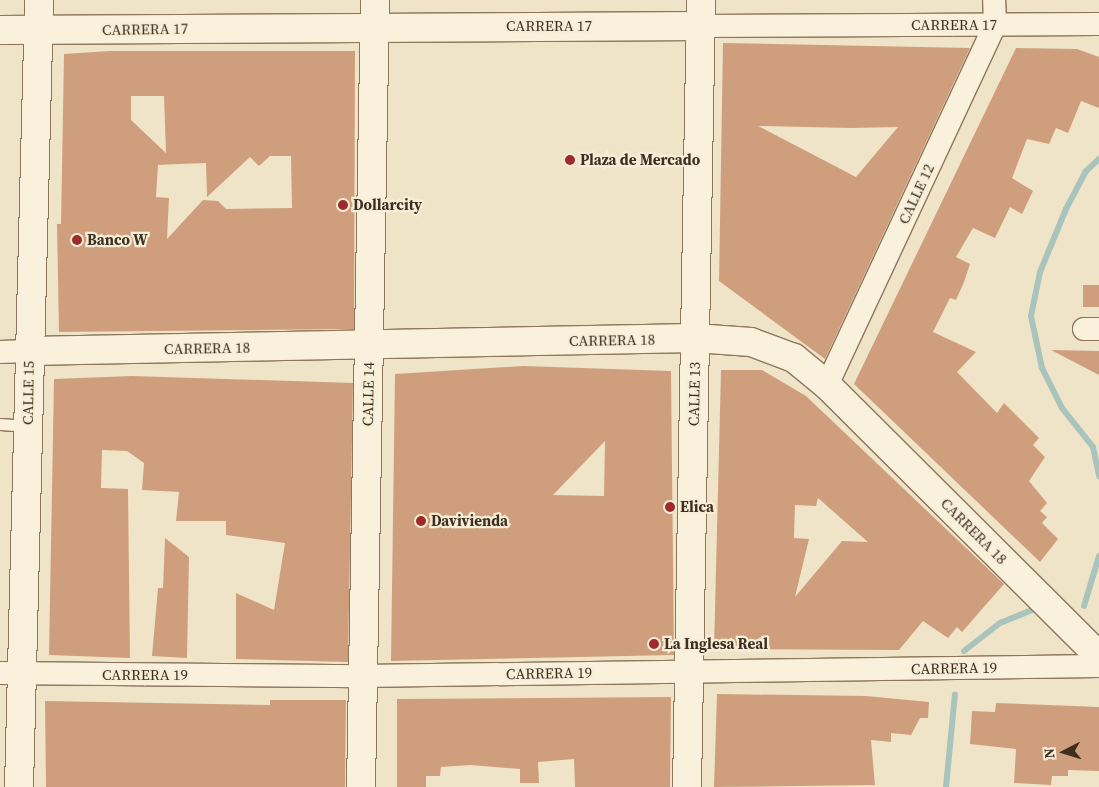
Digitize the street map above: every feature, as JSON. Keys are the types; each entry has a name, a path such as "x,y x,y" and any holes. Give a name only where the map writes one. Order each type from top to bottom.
{"street":[{"name":"CALLE 15","path":"19,787 11,673 27,426 39,0"},
{"name":"CALLE 14","path":"360,787 375,0"},
{"name":"CALLE 12","path":"828,385 995,24 994,0"},
{"name":"CARRERA 17","path":"0,30 375,27 701,13 995,24 1099,24"},
{"name":"CALLE 13","path":"687,787 701,13"},
{"name":"CARRERA 18","path":"0,352 695,338 751,342 794,358 828,385 1099,656"},
{"name":"CARRERA 19","path":"11,673 362,676 1099,666"}],"lane":[{"path":"0,424 27,426"}],"building":[{"path":"723,43 970,48 825,359 719,281","holes":["758,126 898,127 856,177"]},
{"path":"1016,48 1077,49 1099,57 1099,108 1081,101 1068,133 1056,128 1049,144 1027,139 1012,178 1033,191 1022,214 1010,207 995,238 973,228 956,257 970,264 964,282 956,300 950,298 933,332 976,352 957,372 997,413 1004,403 1039,438 1033,445 1045,457 1029,481 1047,503 1040,511 1047,517 1042,523 1058,539 1040,562 854,384"},
{"path":"110,51 355,51 354,329 59,332 57,224 61,224 64,54","holes":["131,96 164,96 166,153 131,120","270,156 291,156 292,208 226,209 218,201 203,200 167,239 169,198 156,197 158,165 206,163 207,197 250,157 259,166"]},
{"path":"1083,285 1099,285 1099,307 1083,307"},
{"path":"1051,350 1099,351 1099,375"},
{"path":"523,366 671,371 674,655 391,661 395,374","holes":["605,441 604,496 553,495"]},
{"path":"721,370 762,370 806,396 1004,584 962,632 957,627 948,638 923,621 899,650 714,649","holes":["818,498 868,542 842,541 795,597 809,539 794,538 795,505 816,506"]},
{"path":"132,376 353,383 348,662 236,659 236,593 274,610 285,543 226,535 226,521 176,521 179,492 142,490 144,463 127,451 102,450 101,488 128,489 130,658 49,655 54,379"},
{"path":"165,538 189,557 187,658 152,656 158,588 163,588"},
{"path":"717,694 866,696 929,702 928,718 920,718 911,735 891,733 891,742 871,740 875,785 714,787"},
{"path":"671,697 670,787 575,787 574,759 538,762 539,783 520,783 520,769 470,765 441,767 440,776 426,776 426,787 397,787 397,699"},
{"path":"270,700 346,700 345,787 46,787 45,701 270,705"},
{"path":"996,703 1099,707 1099,771 1068,770 1068,776 1052,776 1051,785 1014,783 1016,749 970,744 972,711 995,712"}],"waterway":[{"path":"1099,159 1086,171 1066,209 1040,272 1031,316 1042,368 1062,408 1093,447 1099,476"},
{"path":"1084,606 1099,556"},
{"path":"964,651 1000,623 1033,610"},
{"path":"946,787 955,694"}],"place":[{"name":"Plaza de Mercado","path":"570,160"},
{"name":"Dollarcity","path":"343,205"},
{"name":"Banco W","path":"77,240"},
{"name":"Elica","path":"670,507"},
{"name":"Davivienda","path":"421,521"},
{"name":"La Inglesa Real","path":"654,644"}]}
